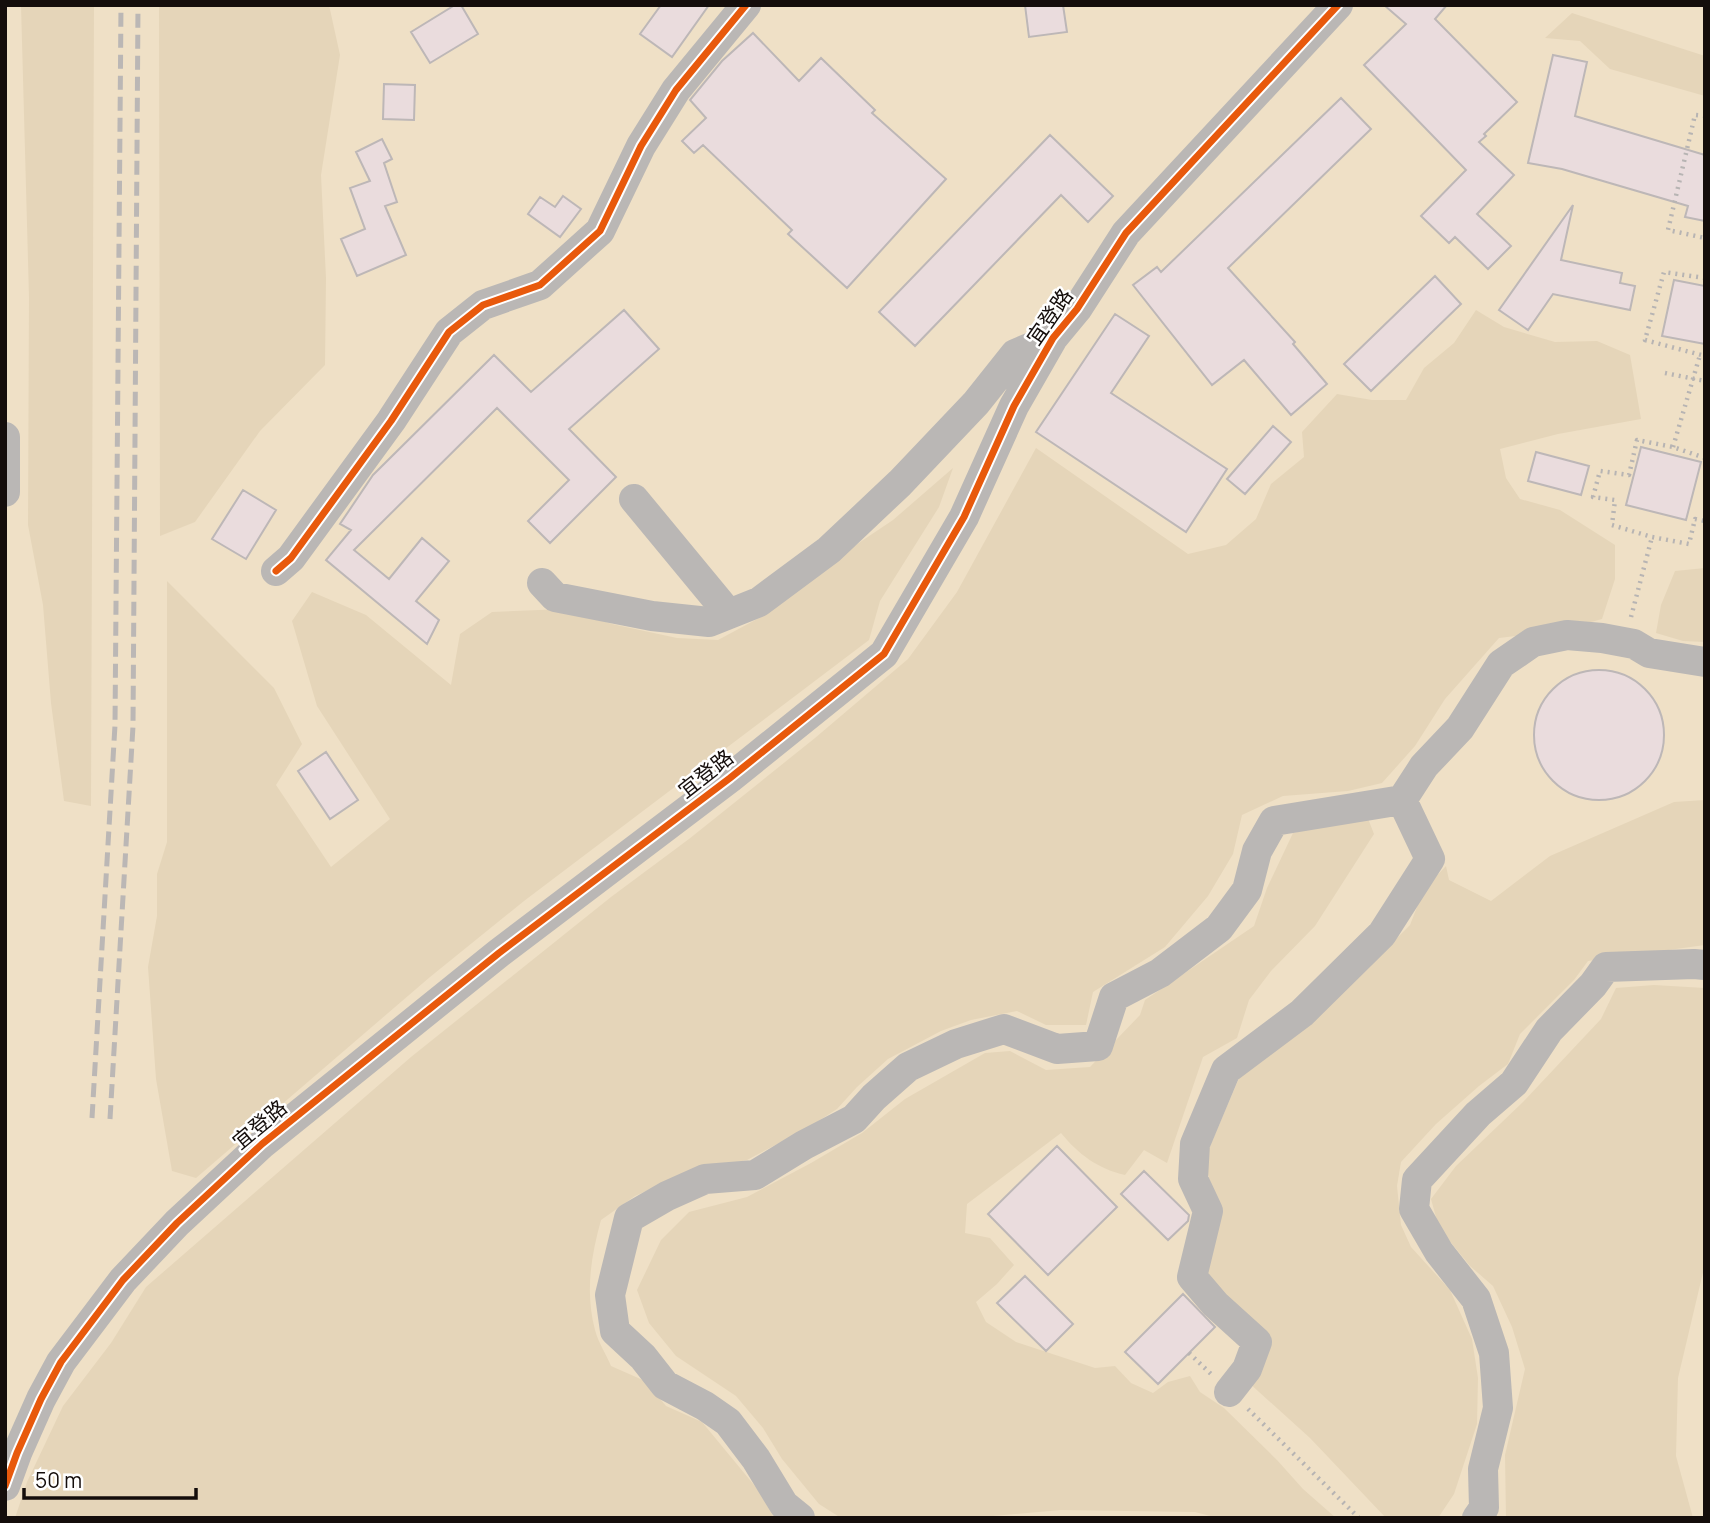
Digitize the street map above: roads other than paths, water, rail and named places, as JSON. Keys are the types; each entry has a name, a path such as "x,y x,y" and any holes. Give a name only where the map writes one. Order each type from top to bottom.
{"street":[{"path":"276,571 291,558 391,421 449,332 484,305 540,285 600,231 641,146 677,90 746,5"},
{"name":"宜登路","path":"5,1486 36,1410 61,1362 123,1280 177,1223 262,1144 499,953 730,778 884,654 964,517 1014,406 1053,338 1077,309 1126,233 1338,5"},
{"path":"542,583 555,597 653,616 709,622 759,602 829,550 909,473 976,403 1015,354 1053,338"},
{"path":"5,437 5,492"},
{"path":"634,499 729,614"},
{"path":"800,1518 784,1505 756,1459 728,1422 705,1406 665,1385 642,1357 615,1331 610,1295 629,1218 667,1196 705,1179 755,1175 854,1119 908,1067 956,1044 1004,1028 1057,1049 1098,1046 1114,998 1160,973 1219,928 1247,890 1257,851 1274,821 1402,800 1424,766 1460,728 1501,664 1533,642 1567,635 1625,642 1649,653 1705,662"},
{"path":"1229,1392 1247,1369 1257,1342 1215,1304 1192,1277 1208,1212 1193,1179 1195,1144 1226,1070 1302,1013 1382,934 1430,859 1402,800"},
{"path":"1477,1518 1484,1508 1483,1469 1498,1408 1494,1353 1476,1298 1439,1252 1415,1209 1417,1180 1478,1114 1514,1083 1549,1030 1593,985 1606,967 1705,965"}],"railway":[{"path":"92,1118 115,725 121,5"},
{"path":"110,1119 133,726 138,5"}]}
